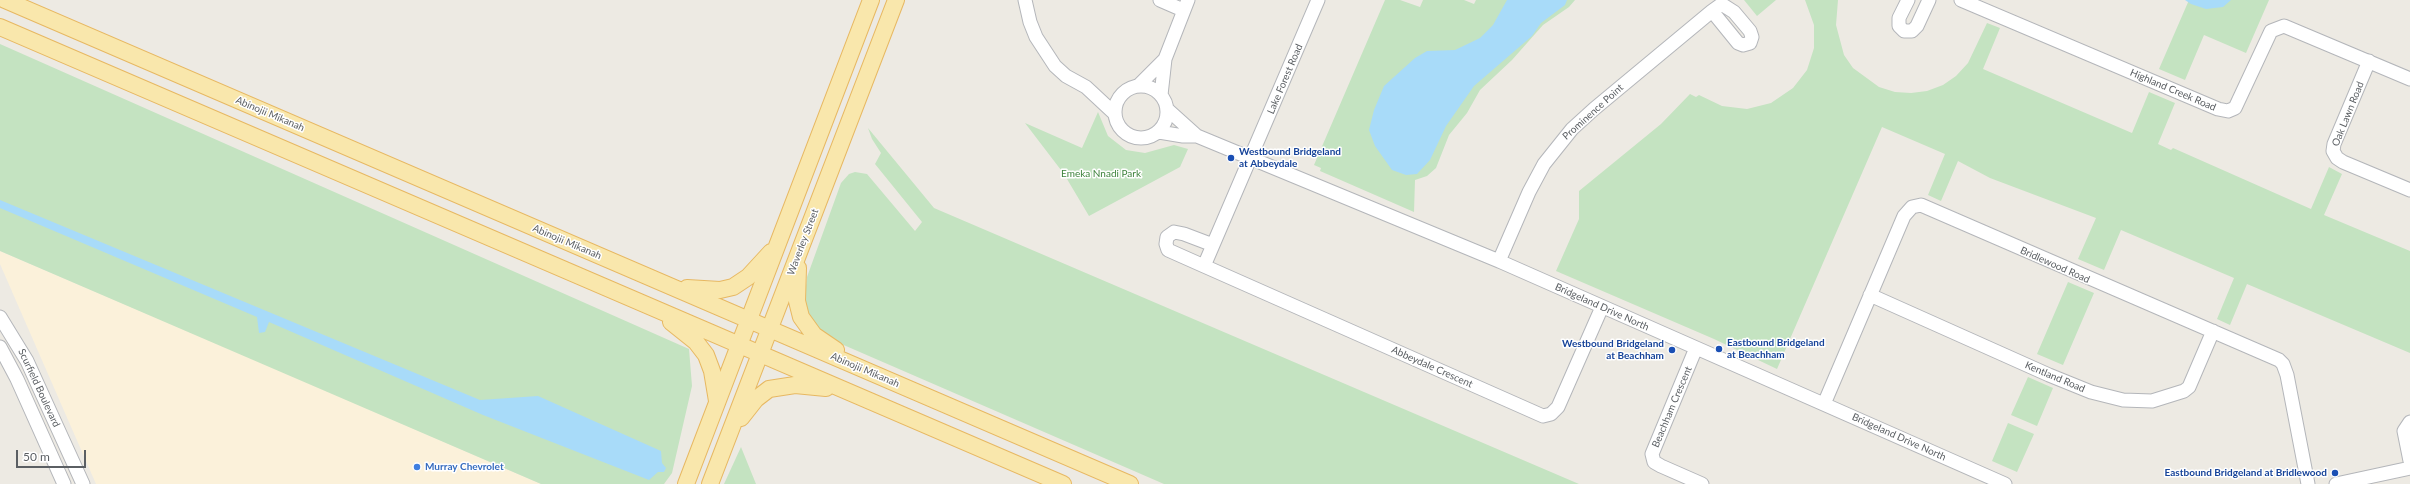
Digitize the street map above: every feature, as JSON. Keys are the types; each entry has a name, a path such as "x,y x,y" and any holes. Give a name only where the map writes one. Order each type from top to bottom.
{"main road":[{"name":"Abinojii Mikanah","path":"4,0 1130,484"},
{"path":"686,484 871,0"},
{"name":"Waverley Street","path":"710,484 896,0"},
{"path":"0,27 1063,484"},
{"path":"671,287 709,290 733,287 748,277 777,244"},
{"path":"799,253 796,296 801,317 814,335 856,366"},
{"path":"660,311 704,351 710,364 717,401"},
{"path":"732,426 760,395 777,386 795,385 844,390"}],"street":[{"path":"1025,0 1030,22 1046,54 1066,76 1086,87 1106,94 1123,93 1138,86 1165,60"},
{"path":"1086,87 1115,114 1120,127 1131,136 1146,138 1158,132 1165,121 1167,109 1161,95 1165,60 1186,5 1160,0"},
{"name":"Lake Forest Road","path":"1251,157 1318,0"},
{"path":"1908,0 1899,18 1899,26 1904,31 1912,31 1916,26 1928,0"},
{"name":"Highland Creek Road","path":"1961,0 2218,109 2228,111 2236,108 2266,38 2270,31 2277,27 2291,28 2410,79"},
{"name":"Prominence Point","path":"1499,261 1536,177 1561,141 1594,109 1712,11"},
{"name":"Oak Lawn Road","path":"2369,61 2334,144 2333,151 2337,158 2343,162 2410,190"},
{"path":"1138,86 1154,90 1161,95"},
{"path":"1115,114 1117,103 1123,93"},
{"name":"Bridgeland Drive North","path":"1167,109 1197,136 1251,157 1499,261 2005,484"},
{"name":"Bridgeland Drive North","path":"1158,132 1183,136 1197,136"},
{"path":"1204,266 1251,157"},
{"name":"Bridlewood Road","path":"1824,404 1904,216 1912,208 1921,206 2089,280 2274,357 2283,364 2308,484"},
{"name":"Abbeydale Crescent","path":"1213,245 1174,232 1167,238 1166,244 1168,250 1543,416 1551,414 1558,407 1602,307"},
{"name":"Kentland Road","path":"1870,295 2049,375 2091,392 2123,400 2152,401 2184,391 2188,387 2213,331"},
{"name":"Scurfield Boulevard","path":"0,317 28,361 83,484"},
{"name":"Scurfield Boulevard","path":"0,347 17,379 64,484"},
{"name":"Beachham Crescent","path":"1696,348 1652,454 1654,462 1702,484"},
{"path":"2410,422 2404,431 2410,461"},
{"path":"2336,484 2410,468"}],"shaded area":[{"path":"0,251 541,484 96,484 0,264"}],"green space":[{"path":"1385,0 1400,0 1420,7 1423,0 1464,0 1474,4 1476,0 1575,0 1569,7 1543,25 1512,60 1480,90 1467,113 1449,135 1436,168 1427,176 1415,180 1414,212 1320,171 1321,168 1314,165"},
{"path":"1744,0 1776,0 1757,16"},
{"path":"1805,0 1838,0 1836,25 1844,55 1853,68 1879,87 1895,92 1911,93 1927,91 1943,85 1956,76 1968,63 1987,23 2000,28 1983,69 2132,133 2149,92 2175,103 2158,144 2171,150 2173,148 2311,209 2329,167 2342,174 2324,215 2410,251 2410,353 2247,284 2230,325 2217,319 2234,278 2121,230 2104,270 2078,259 2096,218 1990,178 1958,161 1941,201 1928,195 1945,154 1882,127 1777,369 1714,339 1556,271 1579,219 1579,191 1661,124 1690,94 1696,97 1699,95 1722,106 1747,109 1771,103 1793,88 1807,70 1814,48 1814,25"},
{"path":"2189,0 2269,0 2246,53 2204,35 2185,80 2159,69"},
{"path":"0,44 689,349 692,386 672,473 664,484 541,484 0,251"},
{"name":"Emeka Nnadi Park","path":"1098,112 1108,136 1126,150 1145,153 1174,145 1188,149 1180,167 1089,216 1064,174 1025,123 1082,148"},
{"path":"868,128 934,208 1579,484 1164,484 839,343 825,335 814,325 804,304 807,277 841,183 849,174 855,172 867,174 915,231 922,222 875,164 881,153 872,139"},
{"path":"2068,282 2094,293 2063,365 2037,354"},
{"path":"2028,377 2053,388 2037,426 2011,415"},
{"path":"2008,423 2034,434 2017,472 1992,461"},
{"path":"741,447 756,484 724,484"}],"water":[{"path":"1507,0 1567,0 1565,5 1541,23 1532,36 1474,86 1446,126 1430,160 1417,174 1406,175 1392,170 1375,146 1369,130 1374,110 1384,86 1415,58 1427,51 1455,50 1480,38 1493,25"},
{"path":"2185,0 2231,0 2223,7 2206,9 2191,4"},
{"path":"0,200 480,400 538,396 661,451 662,463 666,468 664,472 658,472 649,480 483,415 269,322 265,332 259,333 257,317 0,208"}],"place":[{"name":"Westbound Bridgeland at Abbeydale","path":"1231,158"},
{"name":"Eastbound Bridgeland at Beachham","path":"1719,349"},
{"name":"Westbound Bridgeland at Beachham","path":"1672,350"},
{"name":"Murray Chevrolet","path":"417,467"},
{"name":"Eastbound Bridgeland at Bridlewood","path":"2335,473"}]}
